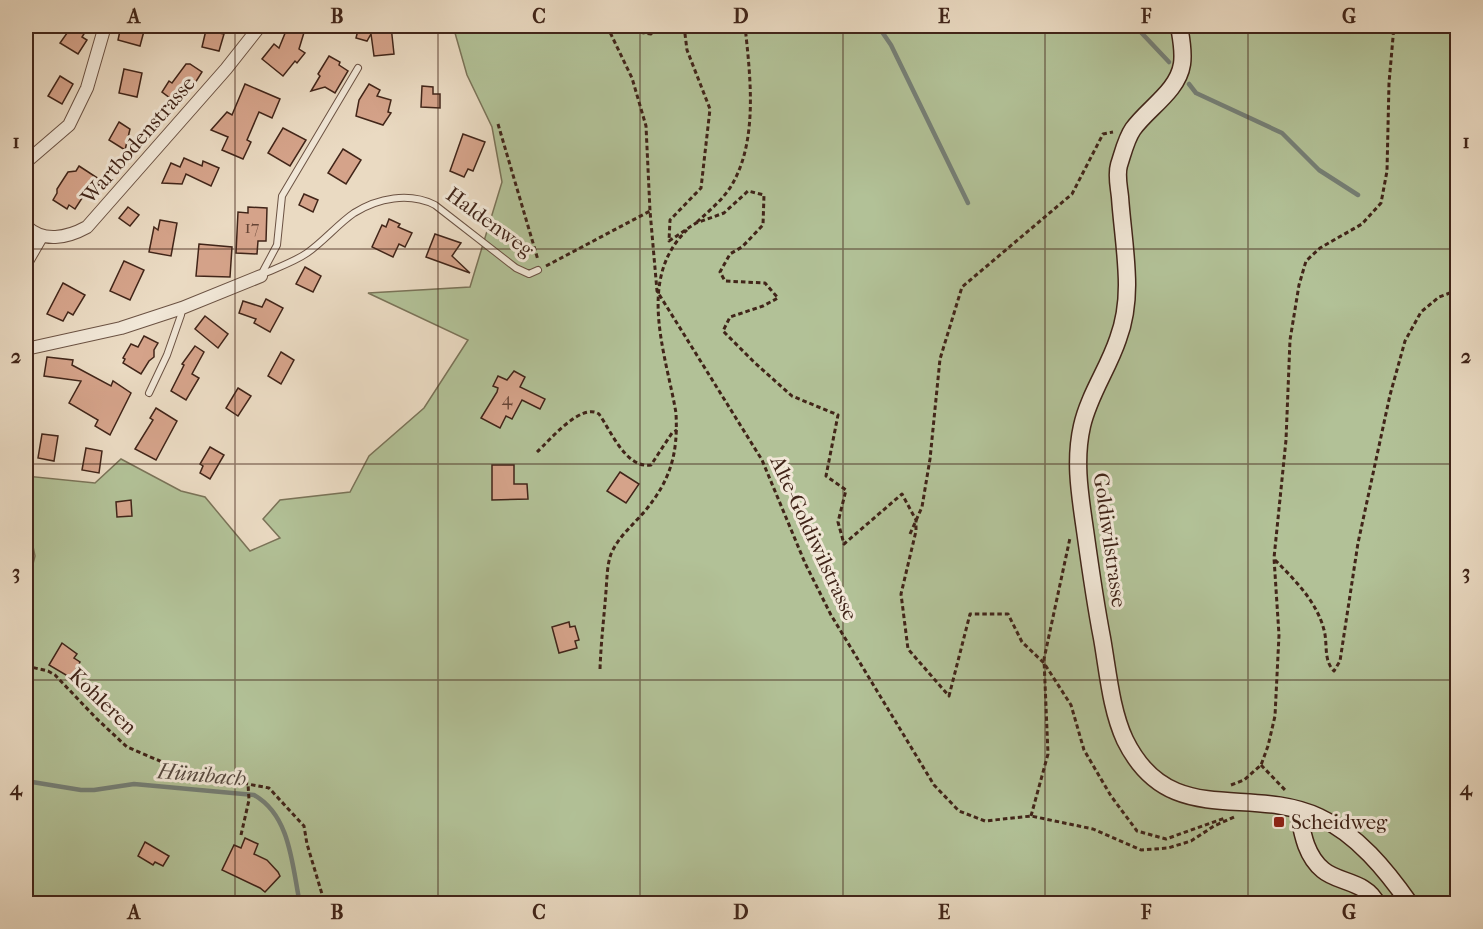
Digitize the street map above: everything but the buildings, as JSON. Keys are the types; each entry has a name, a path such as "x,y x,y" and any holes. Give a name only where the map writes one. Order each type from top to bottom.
{"street":[{"path":"26,162 69,124 87,88 105,26"},
{"name":"Wartbodenstrasse","path":"41,237 62,237 75,234 87,227 226,69 260,26"},
{"name":"Goldiwilstrasse","path":"1179,26 1182,65 1175,83 1132,130 1118,169 1127,286 1122,326 1091,398 1082,424 1078,450 1077,476 1090,572 1113,701 1125,740 1146,771 1158,781 1176,793 1193,798 1260,803 1318,816 1352,836 1410,903"},
{"path":"26,226 41,237 26,263"},
{"name":"Haldenweg","path":"26,349 121,328 182,308 261,276"},
{"path":"1298,811 1303,840 1323,871 1357,885 1375,898 1377,903"}],"lane":[{"path":"261,276 277,245 282,196 358,68"},
{"name":"Haldenweg","path":"261,276 306,254 354,214 385,200 404,197 427,201 435,205 516,268 530,274 538,270"},
{"path":"149,393 167,355 182,315 182,308"}],"path":[{"name":"Alte-Goldiwilstrasse","path":"608,26 632,78 646,126 657,291 762,460 805,563 831,615 934,785 959,811 985,821 1031,816 1093,829 1141,850 1168,848 1191,841 1214,826 1235,817"},
{"path":"640,26 639,32 651,34 656,26"},
{"path":"684,26 687,50 710,109 700,188 670,220 669,241 696,223 724,213 748,191 765,195 763,225 742,248 730,254 720,272 725,281 765,283 778,298 763,306 730,317 723,331 753,363 792,396 838,415 826,476 846,490 838,522 844,544 902,494 916,520 916,531 901,594 908,649 949,696 970,614 1008,614 1022,642 1044,663 1071,705 1084,750 1111,796 1137,831 1166,839 1260,803"},
{"path":"600,669 601,632 610,556 620,538 645,511 664,485 673,460 677,430 675,405 658,315 657,291 663,268 673,247 719,201 734,182 743,158 749,123 751,86 745,26"},
{"path":"1224,788 1244,780 1261,765 1275,716 1279,635 1274,558 1286,440 1290,340 1299,285 1306,261 1320,248 1362,224 1381,203 1387,171 1389,83 1394,26"},
{"path":"498,124 534,240 538,270 650,211"},
{"path":"910,534 922,507 930,459 940,359 962,287 1072,194 1103,134 1132,130"},
{"path":"1274,558 1299,583 1316,609 1324,630 1329,666 1334,671 1340,660 1358,543 1390,395 1405,341 1421,312 1439,297 1458,290"},
{"path":"537,452 570,421 584,412 594,411 598,414 633,461 643,466 651,465 672,433 677,430"},
{"path":"1031,816 1048,754 1044,663 1072,530"},
{"name":"Kohleren","path":"26,666 55,675 127,747 160,761 216,778 248,786 269,788 304,826 307,844 326,903"},
{"path":"1261,765 1286,791 1298,811"},
{"path":"241,836 249,800 248,786"}],"green space":[{"path":"453,26 1457,26 1457,903 26,904 26,592 35,556 26,513 26,476 95,483 121,459 181,491 205,497 250,551 280,538 263,519 280,500 350,492 369,456 424,408 468,340 368,293 470,287 502,182 492,127 467,75"}],"waterway":[{"path":"878,26 891,45 968,203"},
{"path":"1135,26 1169,62"},
{"path":"1189,84 1196,93 1282,133 1319,170 1358,195"},
{"name":"Hünibach","path":"26,781 81,790 134,784 254,795 266,804 283,829 292,858 300,904"}],"place":[{"name":"Scheidweg","path":"1279,822"}]}
